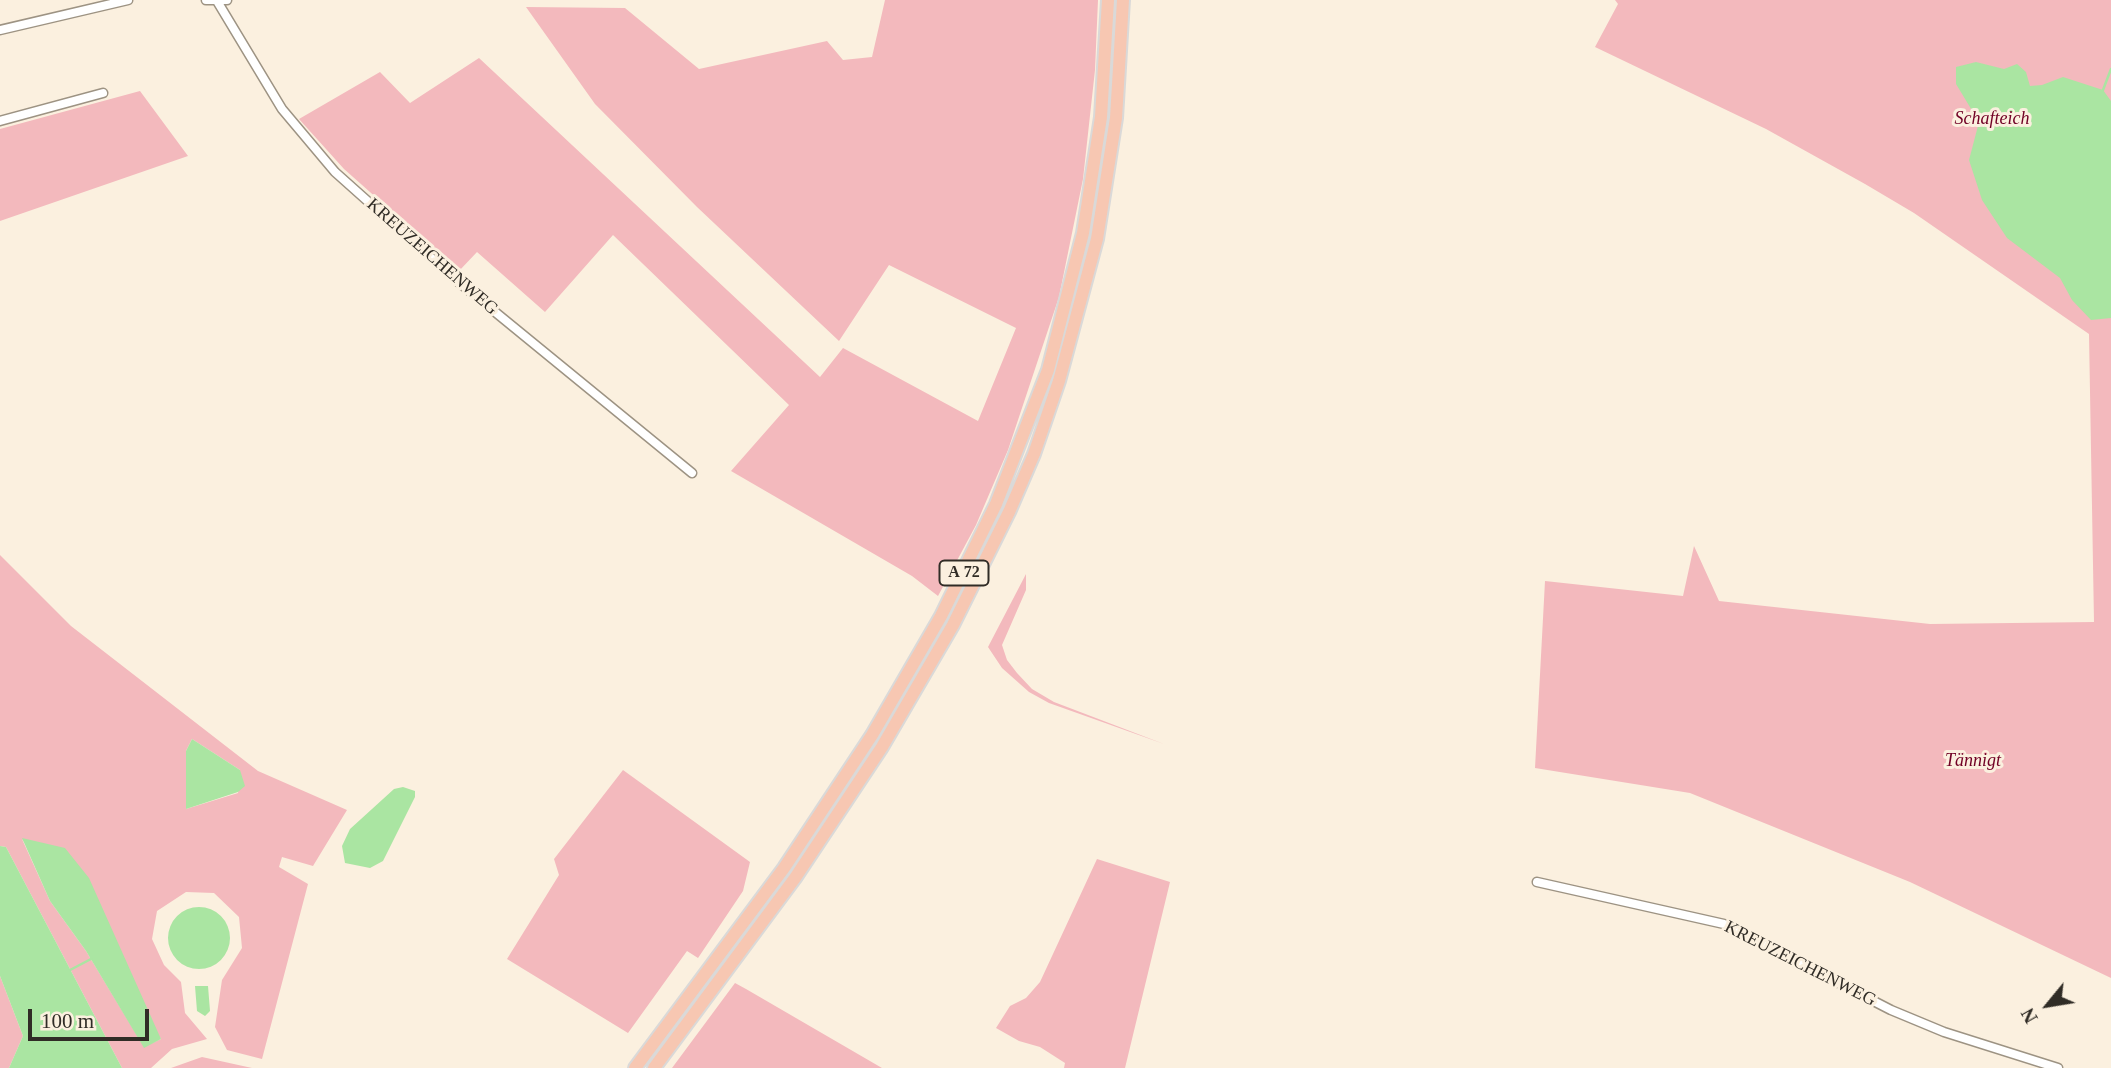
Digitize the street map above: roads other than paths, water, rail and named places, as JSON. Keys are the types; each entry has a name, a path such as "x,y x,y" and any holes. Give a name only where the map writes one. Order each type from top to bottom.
{"highway":[{"name":"A 72","path":"635,1068 784,868 865,747 942,616 996,504 1048,370 1083,233 1101,117 1108,0"},
{"name":"A 72","path":"654,1068 795,878 883,747 953,625 1009,512 1034,454 1059,381 1097,239 1116,118 1123,0"}],"street":[{"path":"0,30 128,0"},
{"path":"206,0 228,0"},
{"name":"KREUZEICHENWEG","path":"216,1 282,109 335,172 446,271 692,473"},
{"path":"0,121 103,93"},
{"name":"KREUZEICHENWEG","path":"1536,882 1724,924 1891,1010 1944,1032 2057,1068"}],"waterway":[{"path":"2103,90 2111,69"},
{"path":"70,970 91,959"}],"park label":[{"name":"Schafteich","path":"1992,119"},
{"name":"Tännigt","path":"1973,761"}]}
